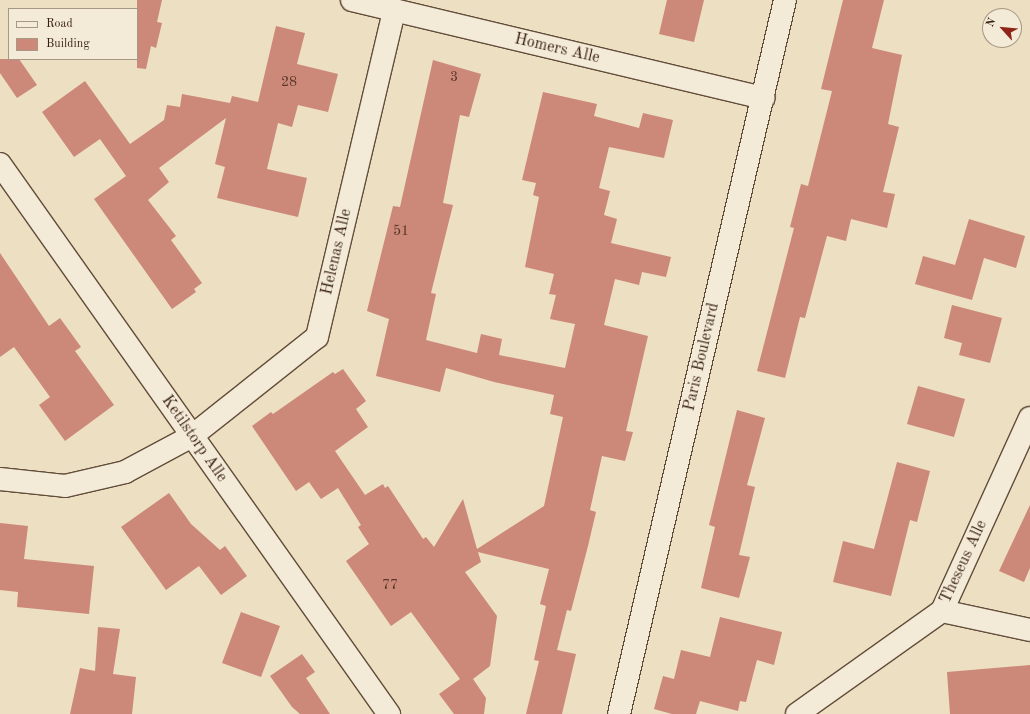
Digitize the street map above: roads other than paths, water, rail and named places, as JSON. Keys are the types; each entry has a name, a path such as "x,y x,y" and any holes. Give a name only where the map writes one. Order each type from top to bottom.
{"street":[{"name":"Homers Alle","path":"354,0 763,98"},
{"name":"Paris Boulevard","path":"619,714 785,0"},
{"name":"Helenas Alle","path":"0,479 65,486 125,472 192,436 317,337 394,10"},
{"name":"Ketilstorp Alle","path":"0,164 389,714"},
{"name":"Theseus Alle","path":"797,714 942,611 1030,418"},
{"path":"942,611 1030,630"}]}
